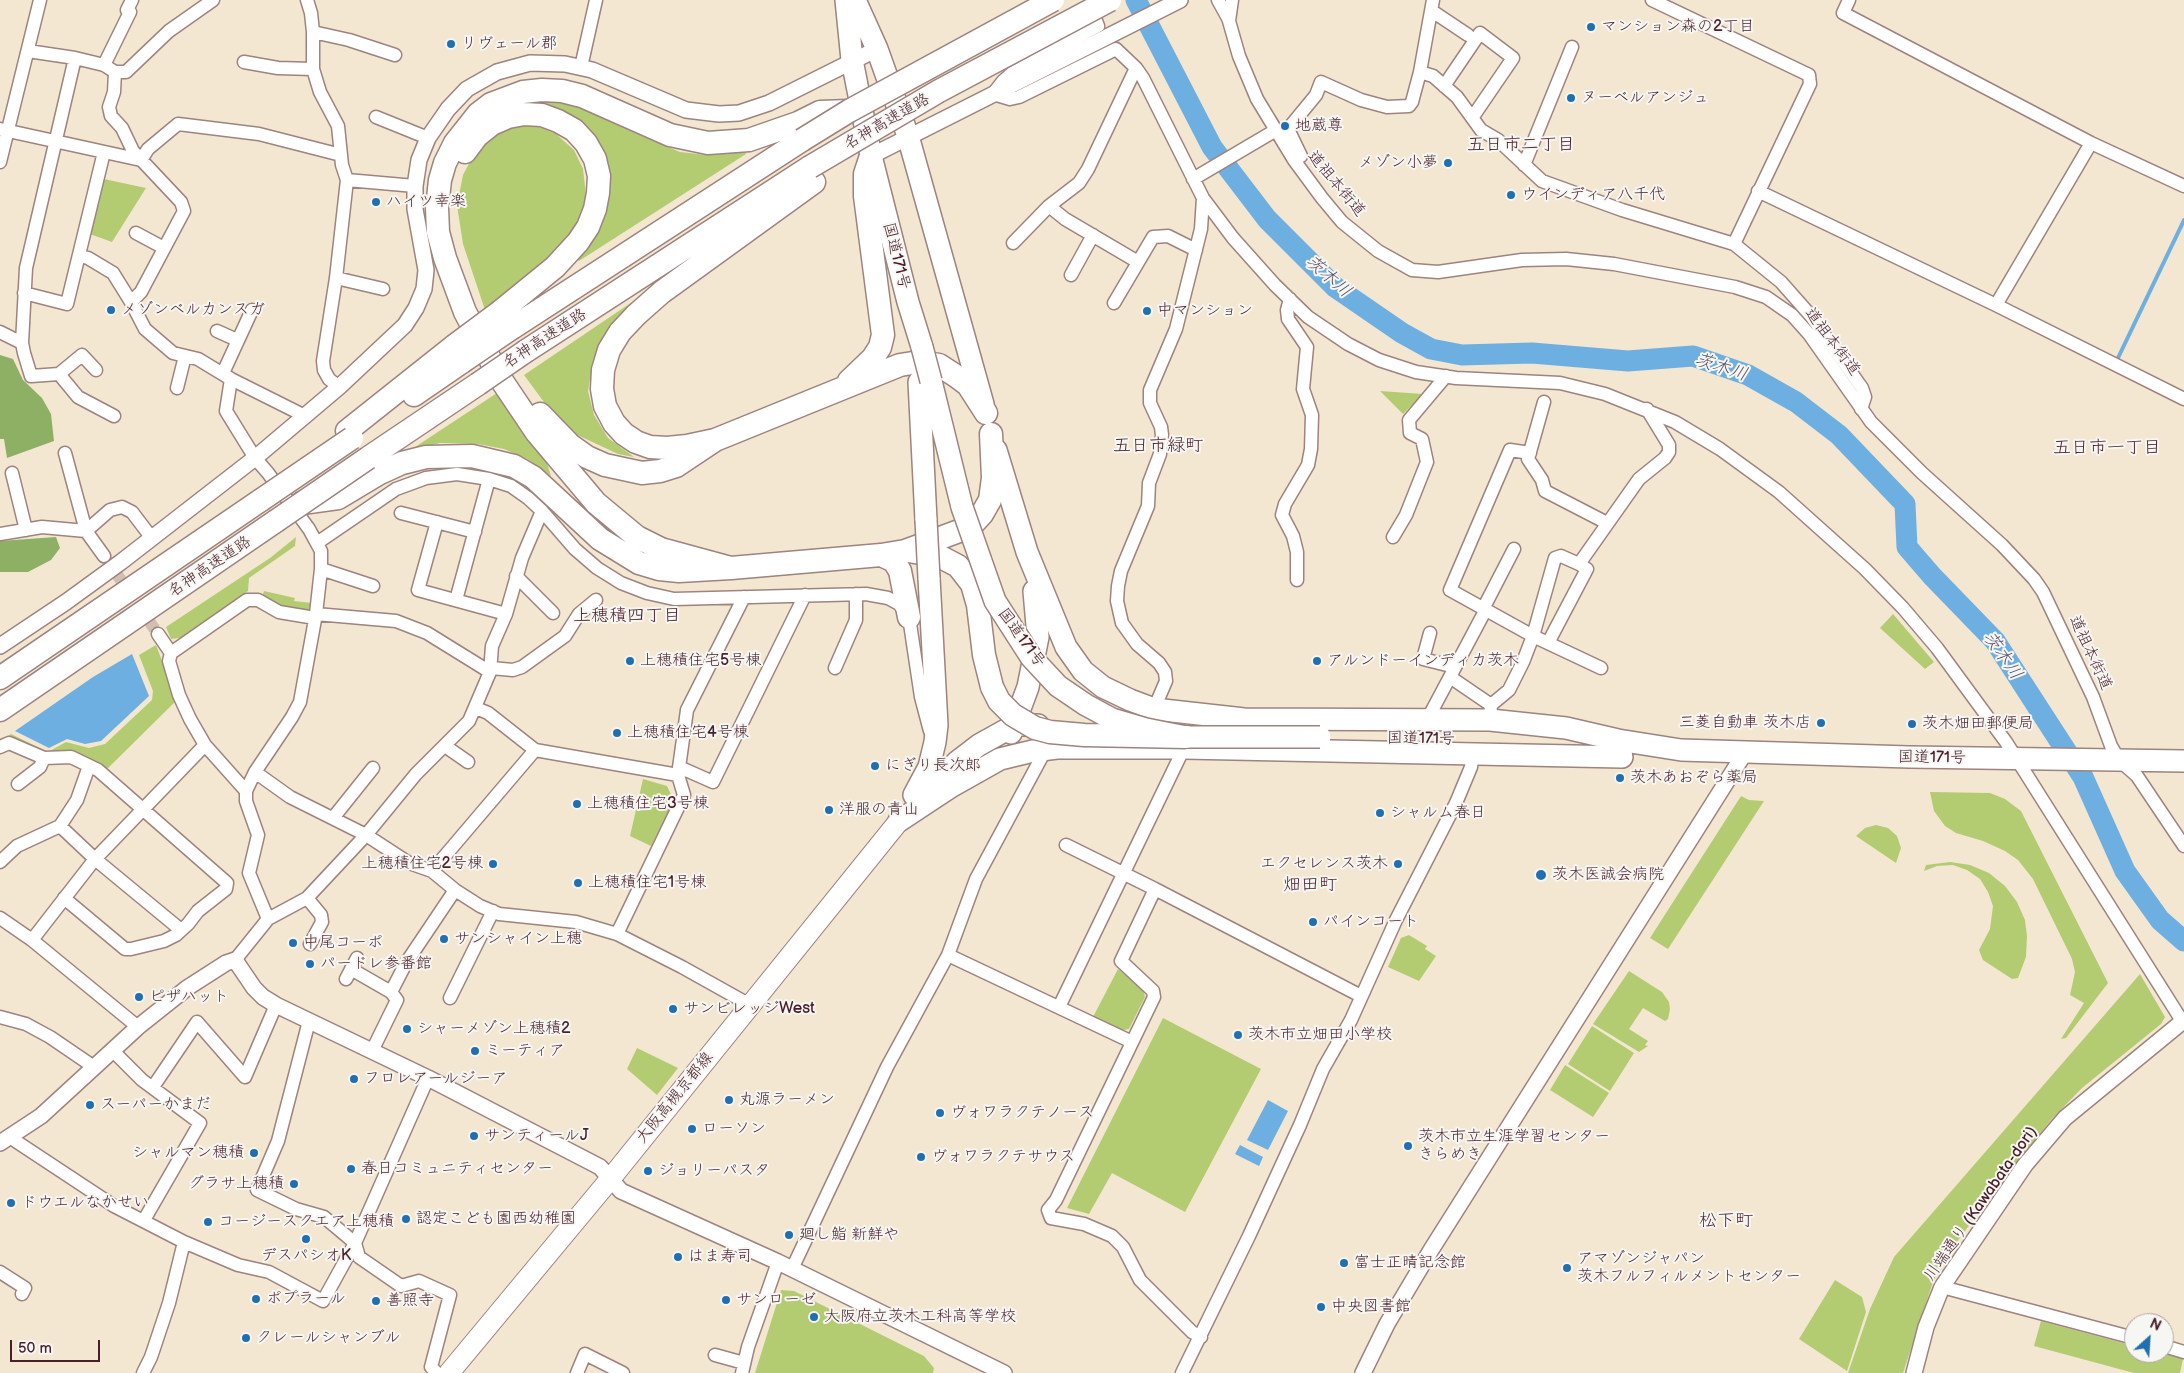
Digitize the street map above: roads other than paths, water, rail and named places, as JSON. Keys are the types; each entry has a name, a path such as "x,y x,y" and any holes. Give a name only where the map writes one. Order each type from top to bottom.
{"highway":[{"name":"国道171号","path":"846,0 852,60 871,156 908,302 925,381 962,507 994,601 1031,657 1058,686 1086,705 1112,719 1185,742 1320,737 1477,740 1531,744 1622,757 1681,750 1909,758 2184,762"},
{"name":"国道171号","path":"855,0 877,49 908,136 988,423 1027,552 1066,648 1083,671 1103,687 1154,709 1244,719 1428,720 1490,712 1618,740 1681,750"},
{"name":"名神高速道路","path":"0,678 265,497 506,319 800,132 849,112 1054,0"},
{"name":"名神高速道路","path":"0,710 276,521 302,504 373,466 478,384 526,351 812,175 939,91 1110,0"},
{"path":"731,568 661,549 637,537 596,503 537,433 500,378 465,312 445,258 438,232 437,208 440,180 445,163 455,143 478,114 491,104 523,92 542,90 562,91 582,96 670,135 708,143 749,140 800,132"},
{"path":"373,466 402,463 426,457 472,456 514,466 532,477 600,539 639,563 659,569 679,571 881,555 905,550 970,527 982,514 990,500 993,478 988,423 968,385 939,365 929,363 919,362 900,365 715,440 676,466 660,472 642,473 605,465 587,457 570,445 538,413 522,390 479,313 465,280 451,231 450,210 456,170 477,136 492,124 508,117 524,114 542,115 558,120 574,130 586,143 594,159 599,176 598,193 595,209 588,227 578,242 506,319"},
{"path":"842,389 873,358 880,347 883,335 865,196 865,174 871,156"},
{"path":"715,440 667,448 650,447 636,442 624,434 614,423 605,406 602,388 603,370 609,350 620,332 636,314 812,175"},
{"path":"899,821 923,781 932,754 937,725 926,520 925,381"},
{"path":"905,550 940,556 958,566 972,584 978,605 984,655 992,687 999,701 1013,715 1034,728 1050,732 1185,742 1533,756 1622,757"},
{"path":"1000,759 1015,725 1030,678 1038,637 1037,612 1027,552"},
{"path":"881,555 894,561 900,571 909,617"},
{"path":"899,821 958,761 979,745 1015,725 1170,724 1244,719"},
{"path":"899,821 952,786 1000,759 1046,749 1185,742"}],"main road":[{"name":"大阪高槻京都線","path":"449,1373 611,1178 899,821"}],"street":[{"path":"0,162 4,130 28,51 40,0"},
{"path":"131,302 141,292 184,211 182,204 133,151 122,128 109,111 110,69 130,12 127,10 132,0"},
{"path":"28,51 75,58 126,72 168,31 213,0"},
{"path":"307,0 311,13 313,32 313,70 320,92 338,126 346,180 336,278 323,361 324,370 329,379 339,387"},
{"path":"581,68 596,0"},
{"path":"993,94 1012,73 1098,26 1087,0"},
{"path":"871,156 1180,0"},
{"path":"1218,0 1229,20"},
{"path":"1229,20 1232,0"},
{"path":"1652,0 1809,75 1810,84 1734,244"},
{"path":"1849,0 1843,13 2091,143 2184,186"},
{"path":"1322,198 1288,129 1316,95 1321,82 1360,100 1387,107 1409,106 1412,102 1420,72 1432,6 1468,35"},
{"name":"道祖本街道","path":"1229,20 1238,56 1273,132 1342,222 1378,251 1412,270 1438,272 1522,260 1566,259 1614,264 1735,287 1766,297 1792,315 1809,334 1871,422 1922,473 2002,545 2034,579 2043,592 2093,697 2115,761 2137,776 2184,846"},
{"path":"313,32 349,40 395,55"},
{"path":"1444,86 1480,34 1513,58 1472,118"},
{"path":"1524,165 1572,47"},
{"path":"0,646 74,596 255,458 339,387 405,325 416,308 424,289 426,270 415,209 415,186 419,160 428,138 448,109 467,89 497,72 530,63 565,64 592,70 686,110 718,114 739,113 769,103 877,49"},
{"path":"993,94 1010,99 1019,97 1116,50 1136,68 1196,178 1203,198 1233,238 1308,317 1324,328 1348,344 1378,360 1416,372 1446,376 1560,383 1605,394 1647,409 1674,422 1728,454 1786,497 1865,568 1903,608 2025,759 2183,1023"},
{"path":"75,58 57,142 26,268 22,343 31,376 59,374 82,355 96,370"},
{"path":"244,62 278,68 313,70"},
{"path":"1013,243 1049,206 1078,183 1088,169 1136,68"},
{"path":"1420,72 1433,76 1457,97 1481,130 1498,140 1542,181 1622,210 1734,244 1781,282 1811,316 1862,388 1865,397 1861,409"},
{"path":"376,117 428,138"},
{"path":"141,160 148,149 178,124 259,134 341,155"},
{"path":"4,130 141,160"},
{"path":"1196,178 1273,132"},
{"path":"1996,305 2091,143"},
{"path":"24,294 67,304 104,152"},
{"path":"346,180 415,186"},
{"path":"1758,191 1996,305 2184,399"},
{"path":"1154,709 1166,681 1165,672 1159,662 1137,644 1122,623 1117,601 1118,586 1121,571 1146,513 1152,473 1160,454 1161,426 1150,403 1150,390 1176,330 1201,229 1203,198"},
{"path":"1049,206 1065,219 1138,262"},
{"path":"136,233 164,248"},
{"path":"1071,275 1093,235"},
{"path":"1114,303 1153,238 1168,236 1196,250"},
{"path":"80,256 88,258 113,272 145,329 172,353 198,359 305,416"},
{"path":"336,278 383,289"},
{"path":"1290,299 1287,310 1288,318 1307,347 1303,389 1312,416 1311,449 1308,465 1285,504 1282,514 1293,536 1297,552 1298,580"},
{"path":"252,310 237,340 227,376 226,411 255,458 268,473 317,543 321,550 322,568 316,616 300,702 292,717 254,772 246,791 246,801 258,835 249,873 268,919"},
{"path":"217,331 237,340"},
{"path":"0,332 22,343"},
{"path":"177,388 185,356"},
{"path":"59,374 78,397 114,416"},
{"path":"1393,537 1406,515 1427,462 1422,438 1410,433 1409,420 1446,376"},
{"path":"1544,402 1528,459 1542,480 1545,491 1607,523"},
{"path":"1579,564 1640,479 1665,458 1669,452 1669,445 1647,409"},
{"path":"1530,453 1510,450 1450,590 1533,636 1601,668"},
{"path":"65,453 86,531 104,556"},
{"path":"12,473 26,530"},
{"path":"317,543 396,489 426,478 457,474 489,479 511,486 542,511 576,549 597,568 621,583 647,593 674,599 856,594 888,598 899,604 909,617 921,697 931,738 932,754"},
{"path":"456,600 489,479"},
{"path":"0,534 42,526 86,531 110,510 122,507 132,512 152,537"},
{"path":"428,1078 355,1243 323,1301 269,1272 238,1265 184,1242 114,1206 5,1141 41,1116 138,1027 187,988 226,963 235,960 268,919 307,898 366,835 411,779 462,729 476,708 490,670 492,646 506,614 516,576 542,511"},
{"path":"401,513 475,532"},
{"path":"437,522 418,590 506,614"},
{"path":"1428,720 1514,549"},
{"path":"1430,633 1423,659 1453,672 1490,712 1510,690 1533,636 1555,558 1561,556 1587,569 1548,643"},
{"path":"322,568 373,586"},
{"path":"516,576 553,614"},
{"path":"835,668 856,620 856,594"},
{"path":"476,708 488,714 536,750 678,771 713,782 781,656 805,596"},
{"path":"617,934 684,795 678,771 687,710 744,598"},
{"path":"246,791 205,745 179,695 169,661 171,653 247,600 258,600 279,612 396,620 427,633 490,670 513,670 522,667 565,636 579,614 596,600"},
{"path":"158,634 171,653"},
{"path":"1059,1008 1185,742"},
{"path":"0,747 9,743 44,758 71,757 98,770 227,882 226,889 198,911 181,930 170,938 131,950 126,949 64,898"},
{"path":"32,940 95,859 205,745"},
{"path":"445,746 468,762"},
{"path":"792,1269 887,1067 948,955 976,879 1046,749"},
{"path":"432,871 536,750"},
{"path":"1363,1373 1387,1324 1432,1250 1746,751"},
{"path":"1182,1373 1201,1337 1300,1125 1323,1069 1351,1020 1396,920 1456,803 1471,767 1473,753"},
{"path":"18,784 40,767 44,758"},
{"path":"0,862 17,846 60,826 77,800 89,766"},
{"path":"333,818 374,768"},
{"path":"254,772 290,797 366,835 409,863 432,871 455,890 480,906 493,911 535,919 576,922 617,934 750,1005"},
{"path":"60,826 95,859 181,930"},
{"path":"1066,845 1361,996"},
{"path":"1155,889 1121,961 1154,991 1154,996 1056,1200 1048,1210 1051,1218 1084,1224 1112,1236 1123,1248 1140,1280 1192,1332 1201,1337"},
{"path":"390,992 406,963 455,890"},
{"path":"307,898 321,915 322,922 310,944"},
{"path":"450,998 493,911"},
{"path":"0,934 5,921 32,940 138,1027"},
{"path":"948,955 1132,1042"},
{"path":"235,960 262,997 428,1078 600,1168 621,1191 778,1262 1004,1373"},
{"path":"351,968 390,992 398,1000 372,1051"},
{"path":"153,1087 197,1022 245,1078 276,1005"},
{"path":"0,1017 26,1024 50,1037 94,1067"},
{"path":"310,1021 278,1141 257,1190 296,1209 324,1217 355,1243 359,1258 401,1286 419,1282 450,1295 431,1367 437,1373"},
{"name":"川端通り (Kawabata-dori)","path":"1914,1373 1926,1327 1942,1287 2025,1165 2065,1118 2183,1023"},
{"path":"112,1050 142,1080 200,1123 144,1220"},
{"path":"143,1373 151,1357 169,1303 184,1242"},
{"path":"715,1356 743,1368 748,1347 778,1262"},
{"path":"0,1272 25,1288 22,1294"},
{"path":"1942,1287 2124,1335"},
{"path":"577,1373 586,1354 623,1373"}],"water":[{"path":"132,654 149,696 101,741 85,744 67,739 49,748 15,731 93,677"},
{"path":"1268,1100 1288,1111 1268,1150 1247,1140"},
{"path":"1240,1145 1263,1157 1259,1166 1235,1154"}],"waterway":[{"name":"茨木川","path":"1136,0 1212,147 1267,219 1335,287 1402,333 1431,349 1462,355 1532,353 1628,361 1693,356 1748,375 1796,402 1839,435 1905,504 1907,547 1932,576 1995,641 2083,777 2125,871 2160,920 2184,941"},
{"path":"2117,360 2184,220"}],"tunnel":[{"path":"107,560 158,634"}],"place":[{"name":"マンション森の2丁目","path":"1591,27"},
{"name":"リヴェール郡","path":"451,44"},
{"name":"ヌーベルアンジュ","path":"1571,98"},
{"name":"地蔵尊","path":"1285,126"},
{"name":"メゾン小夢","path":"1448,163"},
{"name":"ウインディア八千代","path":"1511,195"},
{"name":"ハイツ幸楽","path":"376,202"},
{"name":"メゾンベルカンスガ","path":"111,310"},
{"name":"中マンション","path":"1147,311"},
{"name":"上穂積住宅5号棟","path":"630,661"},
{"name":"アルンドーインディカ茨木","path":"1317,661"},
{"name":"三菱自動車 茨木店","path":"1821,723"},
{"name":"茨木畑田郵便局","path":"1912,724"},
{"name":"上穂積住宅4号棟","path":"617,733"},
{"name":"にぎり長次郎","path":"875,766"},
{"name":"茨木あおぞら薬局","path":"1620,778"},
{"name":"上穂積住宅3号棟","path":"577,804"},
{"name":"洋服の青山","path":"829,810"},
{"name":"シャルム春日","path":"1380,813"},
{"name":"上穂積住宅2号棟","path":"493,864"},
{"name":"エクセレンス茨木","path":"1398,864"},
{"name":"茨木医誠会病院","path":"1541,875"},
{"name":"上穂積住宅1号棟","path":"578,883"},
{"name":"パインコート","path":"1313,922"},
{"name":"サンシャイン上穂","path":"444,939"},
{"name":"中尾コーポ","path":"293,943"},
{"name":"パードレ参番館","path":"310,964"},
{"name":"ピザハット","path":"139,997"},
{"name":"サンビレッジWest","path":"673,1009"},
{"name":"シャーメゾン上穂積2","path":"407,1029"},
{"name":"茨木市立畑田小学校","path":"1238,1035"},
{"name":"ミーティア","path":"475,1051"},
{"name":"フロレアールジーア","path":"354,1079"},
{"name":"丸源ラーメン","path":"729,1100"},
{"name":"スーパーかまだ","path":"90,1105"},
{"name":"ヴォワラクテノース","path":"940,1113"},
{"name":"ローソン","path":"692,1129"},
{"name":"サンティールJ","path":"474,1136"},
{"name":"茨木市立生涯学習センター きらめき","path":"1408,1146"},
{"name":"シャルマン穂積","path":"254,1153"},
{"name":"ヴォワラクテサウス","path":"921,1157"},
{"name":"春日コミュニティセンター","path":"351,1169"},
{"name":"ジョリーパスタ","path":"648,1171"},
{"name":"グラサ上穂積","path":"294,1184"},
{"name":"ドウエルなかせい","path":"11,1203"},
{"name":"認定こども園西幼稚園","path":"406,1219"},
{"name":"コージースクエア上穂積","path":"208,1222"},
{"name":"廻し鮨 新鮮や","path":"789,1235"},
{"name":"デスパシオK","path":"306,1239"},
{"name":"はま寿司","path":"678,1257"},
{"name":"富士正晴記念館","path":"1344,1263"},
{"name":"アマゾンジャパン 茨木フルフィルメントセンター","path":"1567,1268"},
{"name":"ポプラール","path":"256,1299"},
{"name":"サンローゼ","path":"726,1300"},
{"name":"善照寺","path":"376,1301"},
{"name":"中央図書館","path":"1321,1307"},
{"name":"大阪府立茨木工科高等学校","path":"814,1317"},
{"name":"クレールシャンブル","path":"246,1338"}],"district":[{"name":"五日市二丁目","path":"1521,145"},
{"name":"五日市緑町","path":"1158,446"},
{"name":"五日市一丁目","path":"2107,448"},
{"name":"上穂積四丁目","path":"627,616"},
{"name":"畑田町","path":"1310,885"},
{"name":"松下町","path":"1726,1221"}]}
